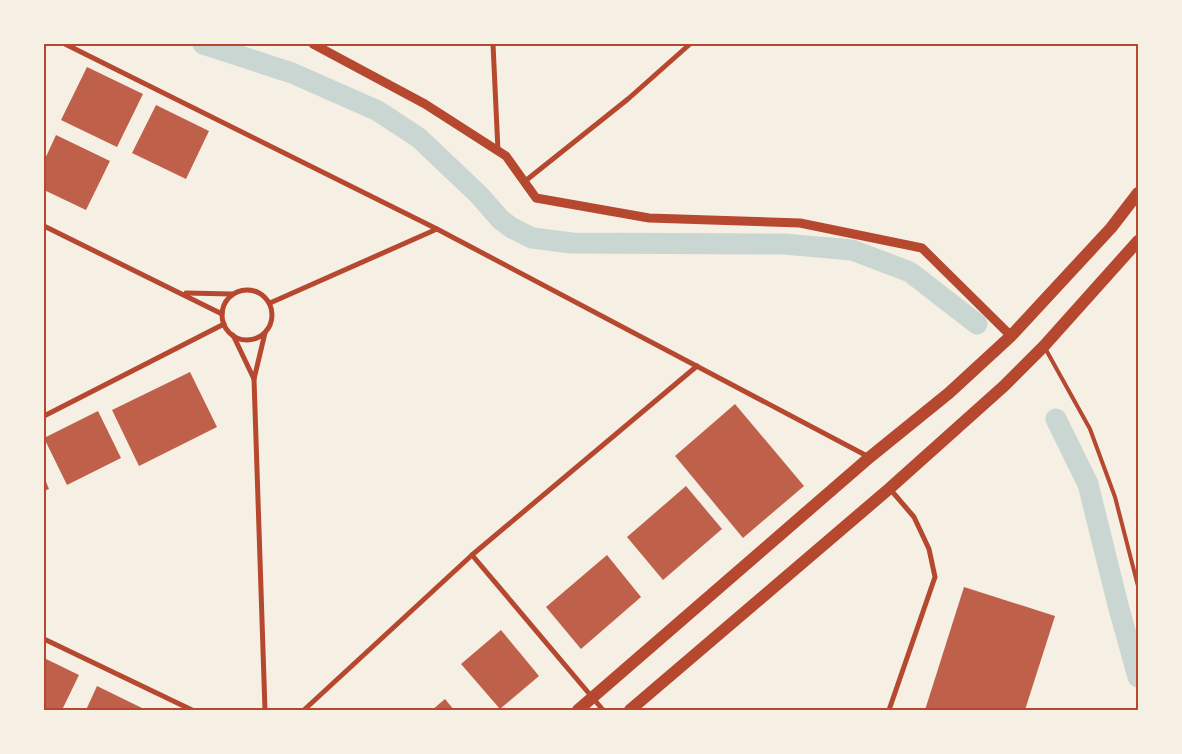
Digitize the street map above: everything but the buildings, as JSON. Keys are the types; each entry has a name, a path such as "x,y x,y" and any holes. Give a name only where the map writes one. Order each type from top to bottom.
{"main road":[{"path":"578,710 870,457 949,392 1011,336 1111,228 1138,192"},
{"path":"630,710 890,488 1004,386 1044,346 1138,242"}],"street":[{"path":"65,44 437,229 870,457"},
{"path":"313,44 425,104 506,156 536,198 649,218 800,223 922,248 1011,336"},
{"path":"493,44 498,151"},
{"path":"524,182 628,99 690,44"},
{"path":"44,226 183,293 222,314"},
{"path":"270,303 437,229"},
{"path":"254,380 232,335 224,324 222,314 227,299 232,294 240,290 249,289 258,291 265,296 270,303 272,311 272,319 265,333 254,380 265,710"},
{"path":"183,293 232,294"},
{"path":"44,416 224,324"},
{"path":"232,335 240,339 249,340 258,338 265,333"},
{"path":"304,710 472,554 697,366"},
{"path":"889,710 935,577 929,549 914,517 890,488"},
{"path":"472,554 603,710"},
{"path":"44,639 192,710"}],"lane":[{"path":"1044,346 1090,429 1115,497 1138,586"}],"waterway":[{"path":"203,44 292,73 378,111 419,138 479,195 501,220 532,238 572,243 784,244 852,250 910,272 977,324"},
{"path":"1056,419 1088,484 1138,677"}]}
